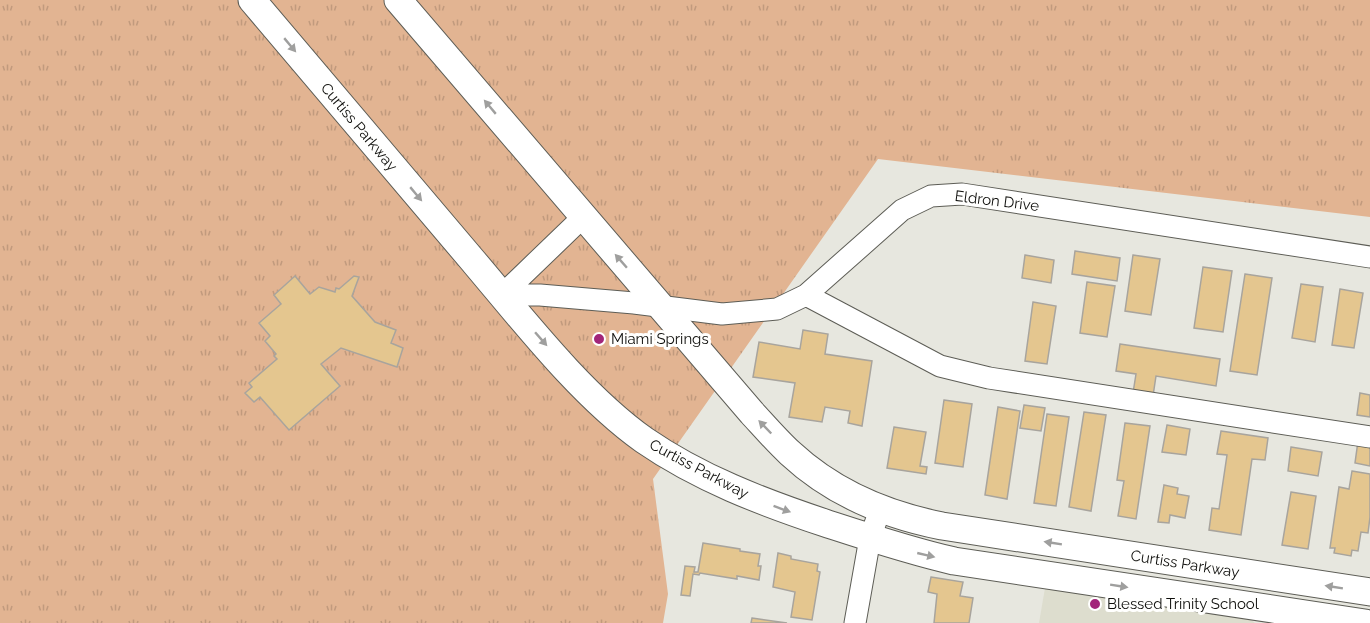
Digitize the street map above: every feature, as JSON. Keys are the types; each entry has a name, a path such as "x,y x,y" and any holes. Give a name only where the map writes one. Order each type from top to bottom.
{"main road":[{"name":"Curtiss Parkway","path":"252,0 502,295 597,400 645,440 724,485 780,508 870,538 954,561 1291,618 1365,623"},
{"name":"Curtiss Parkway","path":"398,0 752,413 790,454 818,476 880,510 908,520 1370,592"}],"street":[{"name":"Eldron Drive","path":"502,295 540,295 723,314 777,309 806,295 902,210 931,196 962,194 1370,256"},
{"path":"502,295 583,217"},
{"path":"806,295 940,366 989,378 1370,436"},
{"path":"855,623 870,538 880,510"},
{"path":"1291,618 1298,581"}],"shaded area":[{"name":"Blessed Trinity School","path":"1045,588 1251,620 1255,623 1039,623"}],"green space":[{"path":"0,0 1370,0 1370,217 878,159 653,479 668,594 663,623 0,623"}],"building":[{"path":"1075,251 1120,258 1117,281 1072,274"},
{"path":"1025,255 1054,260 1051,283 1022,278"},
{"path":"1133,255 1160,259 1151,315 1125,311"},
{"path":"1203,267 1232,271 1223,332 1194,328"},
{"path":"1245,274 1272,278 1257,375 1230,371"},
{"path":"295,276 310,294 319,287 335,292 336,288 339,289 354,276 359,277 352,296 375,322 396,330 391,343 403,348 397,367 341,348 321,364 340,386 289,430 260,397 254,402 245,393 252,387 249,383 277,359 274,356 276,354 265,341 270,336 259,323 281,304 274,295"},
{"path":"1087,282 1115,286 1107,337 1080,333"},
{"path":"1301,284 1323,287 1315,342 1292,338"},
{"path":"1340,289 1363,293 1354,348 1332,345"},
{"path":"1033,302 1056,306 1047,364 1025,361"},
{"path":"803,330 828,334 825,354 872,361 862,426 848,423 850,411 825,407 822,422 789,417 795,383 753,377 759,342 800,349"},
{"path":"1120,344 1220,359 1216,386 1156,376 1153,396 1133,393 1136,374 1116,371"},
{"path":"1360,393 1370,395 1370,417 1357,415"},
{"path":"944,400 972,404 963,467 935,463"},
{"path":"1024,405 1045,408 1041,431 1020,428"},
{"path":"998,407 1020,411 1007,499 985,495"},
{"path":"1084,412 1106,415 1091,511 1069,507"},
{"path":"1047,414 1069,417 1056,506 1034,503"},
{"path":"1125,423 1150,426 1136,519 1118,516 1124,481 1117,480"},
{"path":"1167,425 1190,429 1186,455 1162,452"},
{"path":"894,427 926,432 920,466 927,467 926,474 887,468"},
{"path":"1221,431 1268,438 1265,460 1252,459 1241,535 1209,530 1212,508 1219,509 1227,455 1217,454"},
{"path":"1358,441 1370,443 1370,466 1355,463"},
{"path":"1291,447 1322,452 1318,476 1288,471"},
{"path":"1352,471 1370,474 1370,517 1368,533 1361,532 1358,551 1352,550 1351,556 1334,553 1335,548 1330,548 1339,487 1349,489"},
{"path":"1164,485 1178,488 1177,494 1189,496 1185,518 1170,515 1169,523 1158,522"},
{"path":"1291,492 1316,496 1308,549 1282,545"},
{"path":"703,543 760,554 759,580 737,576 737,579 693,574 690,596 681,595 685,566 695,567 694,572 698,572"},
{"path":"778,553 791,556 791,559 818,564 817,571 820,572 812,620 791,617 795,592 773,587"},
{"path":"931,577 963,582 960,596 973,598 969,623 934,623 937,594 928,592"},
{"path":"752,618 787,623 751,623"}],"place":[{"name":"Miami Springs","path":"599,339"},
{"name":"Blessed Trinity School","path":"1095,604"}]}
